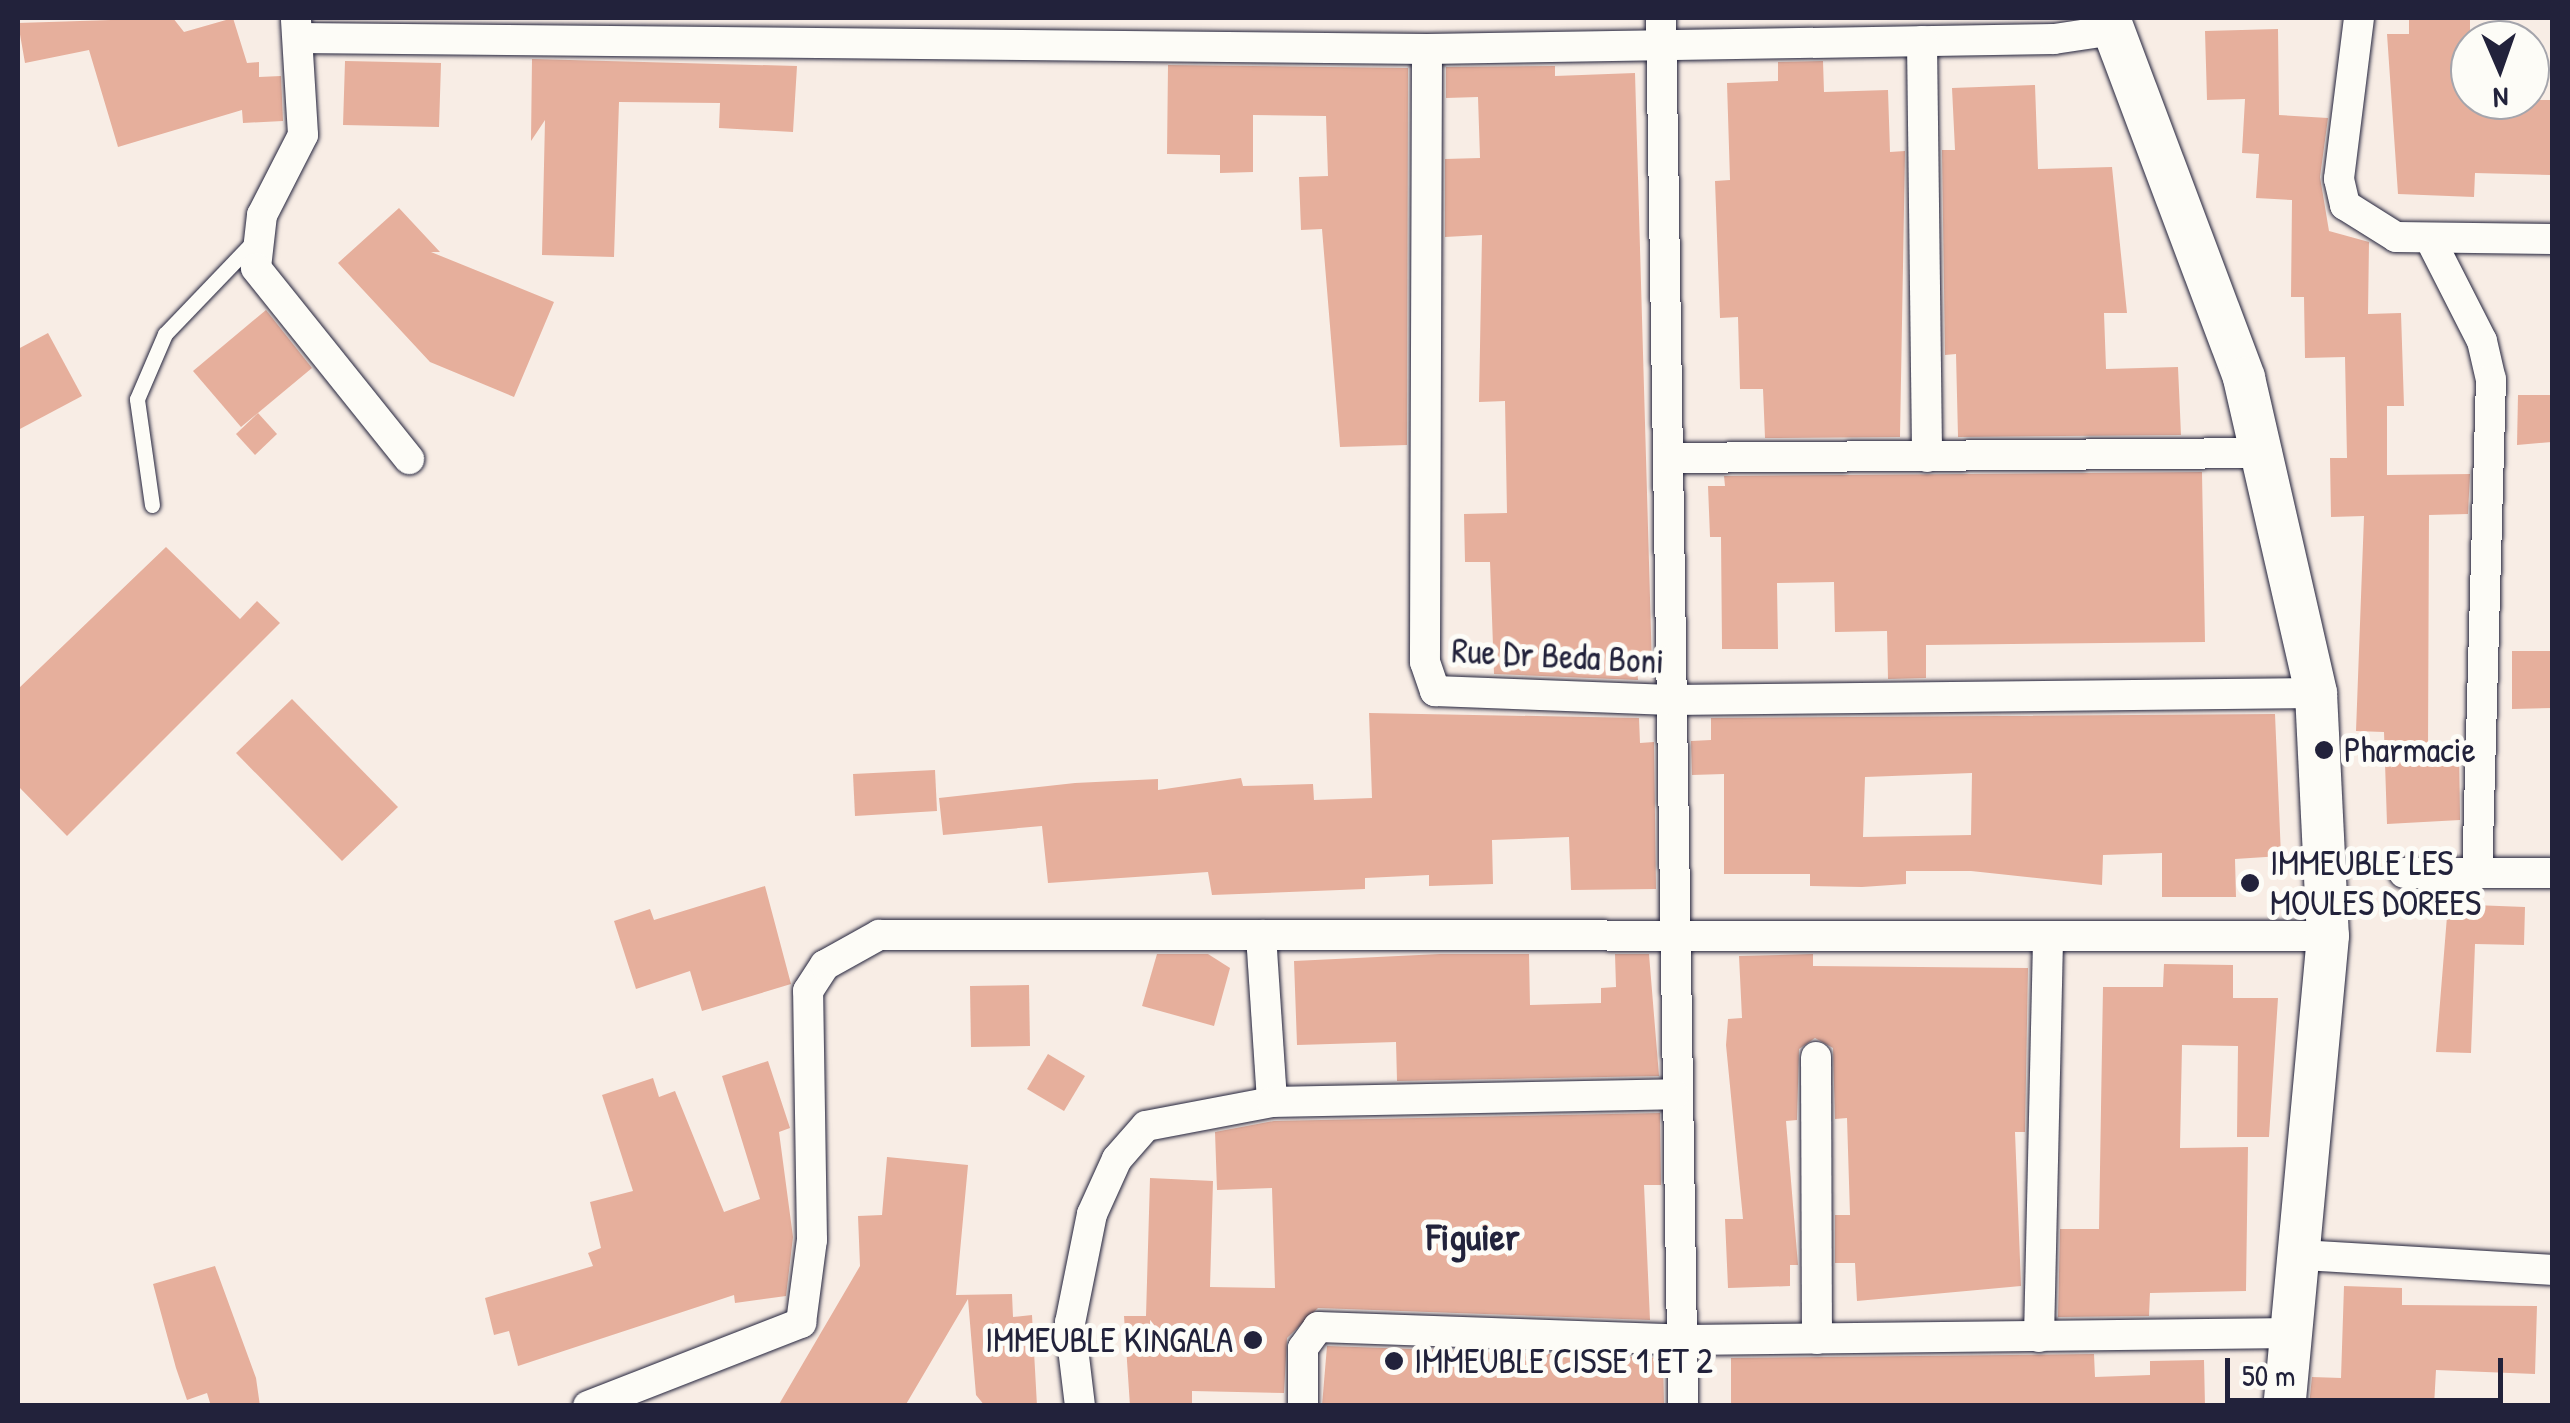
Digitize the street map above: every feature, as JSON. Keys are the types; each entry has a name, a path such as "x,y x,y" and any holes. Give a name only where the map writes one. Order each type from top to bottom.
{"street":[{"path":"2359,18 2339,178 2345,205 2396,237 2552,238"},
{"path":"409,459 256,268 255,240 303,135 297,28 1198,32 1427,49 1661,33 1922,40 2111,24 2267,453 2316,693 2328,936 2302,1255 2284,1406"},
{"path":"1661,33 1674,1094 1686,1340 1683,1406"},
{"path":"1922,40 1927,457"},
{"name":"Rue Dr Beda Boni","path":"1427,49 1425,662 1435,691 1671,700 2316,693"},
{"path":"2430,239 2482,341 2491,379 2477,873"},
{"path":"1668,458 2267,453"},
{"path":"2404,873 2552,872"},
{"path":"588,1406 802,1323 812,1240 803,1024 808,990 840,955 879,935 2328,936"},
{"path":"1261,935 1272,1102"},
{"path":"2039,1337 2048,936"},
{"path":"1816,1057 1818,1339"},
{"path":"1080,1406 1070,1323 1092,1214 1117,1159 1146,1126 1272,1102 1674,1094"},
{"path":"2302,1255 2552,1270"},
{"path":"1302,1406 1302,1348 1318,1327 1686,1340 2294,1333"}],"lane":[{"path":"152,505 137,399 165,334 255,240"}],"building":[{"path":"173,18 184,32 233,18 247,63 259,62 259,77 281,76 283,121 243,123 242,110 118,147 89,50 25,63 18,23"},
{"path":"2409,18 2470,18 2450,20 2450,120 2550,120 2552,100 2552,175 2475,173 2474,197 2398,194 2387,34 2409,34"},
{"path":"2278,29 2279,115 2328,118 2320,177 2329,231 2369,242 2368,314 2401,313 2404,406 2387,406 2387,475 2470,474 2468,514 2429,515 2428,749 2459,747 2460,820 2387,824 2384,732 2356,731 2364,516 2331,517 2330,458 2347,458 2345,357 2305,358 2304,297 2291,297 2292,200 2256,198 2259,154 2242,153 2245,99 2207,100 2205,31"},
{"path":"532,59 797,66 793,132 719,128 720,103 619,102 614,257 542,255 545,120 531,141"},
{"path":"345,61 441,63 439,127 343,125"},
{"path":"1823,61 1824,92 1888,90 1890,152 1905,151 1900,437 1765,438 1763,389 1740,389 1738,317 1720,318 1715,181 1730,180 1727,83 1778,81 1778,62"},
{"path":"1168,65 1408,68 1407,445 1340,447 1322,229 1301,230 1299,177 1328,176 1326,116 1253,115 1253,172 1220,173 1220,155 1167,154"},
{"path":"1555,66 1555,76 1635,73 1652,668 1637,668 1638,680 1494,674 1490,562 1465,562 1464,514 1507,513 1505,401 1479,402 1482,235 1445,237 1445,159 1480,158 1478,97 1446,98 1446,67"},
{"path":"2035,85 2038,169 2112,167 2127,313 2104,313 2106,369 2178,367 2181,435 1958,437 1956,354 1945,355 1942,150 1955,150 1952,88"},
{"path":"399,208 440,252 431,252 554,302 514,397 430,362 338,263"},
{"path":"266,310 312,368 241,427 193,371"},
{"path":"48,333 82,396 18,430 18,349"},
{"path":"2518,395 2552,395 2552,442 2517,445"},
{"path":"258,413 277,434 255,455 236,434"},
{"path":"2202,472 2205,642 1926,645 1926,678 1888,679 1887,631 1835,632 1834,582 1777,583 1778,649 1722,649 1721,537 1710,537 1708,486 1725,486 1724,476"},
{"path":"166,547 240,619 257,601 280,623 67,836 18,786 18,689"},
{"path":"2512,651 2552,651 2552,708 2512,709"},
{"path":"292,699 398,807 342,861 236,753"},
{"path":"1369,713 1639,718 1640,743 1654,742 1656,889 1571,890 1569,837 1492,840 1493,884 1429,886 1429,875 1365,878 1365,889 1212,895 1208,872 1048,883 1042,826 943,835 939,798 1075,783 1158,779 1158,790 1241,778 1243,786 1313,784 1314,800 1372,798"},
{"path":"2275,714 2281,856 2235,859 2236,897 2162,897 2162,853 2103,855 2102,885 1971,871 1906,871 1906,884 1862,887 1810,886 1810,874 1724,874 1724,774 1692,775 1691,741 1711,740 1711,718","holes":["1972,773 1971,835 1863,837 1865,777"]},
{"path":"935,770 937,811 855,816 853,774"},
{"path":"765,886 791,984 702,1011 690,971 636,989 614,921 650,909 654,920"},
{"path":"2448,904 2525,907 2524,945 2475,944 2471,1053 2436,1052"},
{"path":"1157,954 1208,954 1230,968 1214,1026 1142,1006"},
{"path":"1529,954 1530,1005 1601,1003 1601,988 1616,987 1615,954 1649,954 1659,1076 1397,1081 1396,1042 1297,1045 1294,961"},
{"path":"1813,954 1813,966 2028,968 2025,1132 2015,1132 2021,1286 1857,1301 1855,1263 1835,1263 1835,1215 1850,1215 1847,1118 1835,1119 1833,1048 1815,1038 1799,1049 1797,1120 1786,1121 1798,1265 1790,1265 1790,1286 1728,1288 1725,1219 1743,1219 1726,1045 1728,1019 1742,1018 1739,956"},
{"path":"2164,964 2233,965 2233,998 2278,998 2269,1137 2237,1137 2238,1046 2182,1045 2180,1148 2248,1147 2246,1291 2150,1293 2149,1316 2058,1317 2060,1229 2099,1229 2103,987 2163,987"},
{"path":"1029,985 1030,1046 971,1047 970,986"},
{"path":"1048,1054 1085,1076 1064,1111 1027,1089"},
{"path":"768,1061 790,1128 779,1132 793,1237 786,1296 735,1303 734,1295 518,1366 509,1331 494,1335 485,1298 593,1266 588,1253 601,1248 590,1202 633,1191 602,1095 653,1078 659,1097 675,1091 724,1212 760,1199 722,1076"},
{"path":"1660,1113 1661,1185 1644,1185 1650,1320 1318,1308 1287,1338 1284,1393 1192,1391 1192,1406 1130,1406 1124,1316 1146,1316 1150,1178 1213,1181 1210,1287 1275,1288 1272,1188 1217,1190 1215,1132 1274,1121"},
{"path":"887,1157 968,1165 956,1295 1012,1294 1013,1317 1032,1315 1037,1406 985,1406 976,1395 968,1299 905,1406 778,1406 860,1266 858,1216 882,1215"},
{"path":"215,1266 256,1378 260,1406 211,1406 207,1393 187,1400 176,1368 153,1284"},
{"path":"2344,1286 2402,1288 2402,1305 2537,1306 2535,1374 2436,1370 2434,1406 2309,1406 2312,1377 2341,1378"},
{"path":"1327,1346 1663,1358 1664,1406 1322,1406"},
{"path":"2094,1354 2095,1377 2150,1375 2150,1361 2204,1360 2205,1406 1731,1406 1731,1358"}],"place":[{"name":"Pharmacie","path":"2324,750"},
{"name":"IMMEUBLE LES MOULES DOREES","path":"2250,883"},
{"name":"IMMEUBLE KINGALA","path":"1253,1340"},
{"name":"IMMEUBLE CISSE 1 ET 2","path":"1394,1361"}],"district":[{"name":"Figuier","path":"1473,1237"}]}
